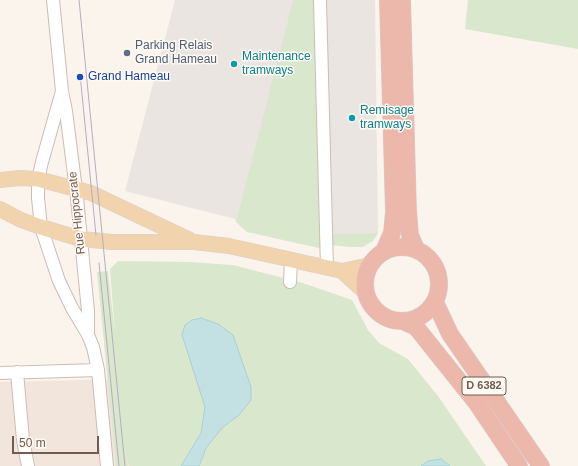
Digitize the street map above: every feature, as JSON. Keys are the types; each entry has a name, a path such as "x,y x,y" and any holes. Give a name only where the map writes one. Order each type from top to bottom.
{"highway":[{"path":"384,251 392,233 394,212 388,0"},
{"path":"402,0 408,211 410,235 416,249"},
{"path":"406,246 416,249 425,254 437,271 439,292 435,302 422,316 412,320 403,321 391,319 380,313 366,294 365,279 370,265 376,257 384,251 394,247 406,246"},
{"name":"D 6382","path":"435,302 450,334 541,466"},
{"name":"D 6382","path":"403,321 416,328 476,402 519,466"}],"main road":[{"path":"0,180 20,178 38,179 91,193 194,242"},
{"path":"0,209 21,220 81,239 96,241 194,242 229,246 335,269 370,265"},
{"path":"335,269 366,294"}],"street":[{"name":"Rue Hippocrate","path":"53,0 62,91 66,111 81,239 88,310 88,334"},
{"path":"320,0 335,269"},
{"name":"Rue Hippocrate","path":"62,91 38,179 41,227 59,281 93,346 98,370 107,466"},
{"path":"290,282 291,260"},
{"path":"0,373 98,370"},
{"path":"17,372 23,440 28,466"}],"shaded area":[{"path":"175,0 375,0 378,233 373,241 363,247 351,247 247,232 236,222 235,219 125,191"},
{"path":"119,379 129,466 0,466 0,382"}],"green space":[{"path":"293,0 317,0 323,249 247,232 236,222"},
{"path":"468,0 578,0 578,49 465,29"},
{"path":"378,233 373,241 362,247 330,245 330,234"},
{"path":"118,261 191,262 233,265 303,283 352,300 368,330 379,343 408,359 438,396 486,466 129,466 127,456 128,466 116,466 97,272 108,271 115,334 110,269"}],"water":[{"path":"201,318 218,324 233,335 251,387 251,400 239,415 222,428 206,448 199,466 181,466 201,433 205,407 182,335 185,325 192,320"},
{"path":"441,459 450,466 421,466 428,461"}],"tram line":[{"path":"79,0 125,466"},
{"path":"80,74 96,235"},
{"path":"99,263 119,466"}],"place":[{"name":"Parking Relais Grand Hameau","path":"127,53"},
{"name":"Maintenance tramways","path":"234,64"},
{"name":"Grand Hameau","path":"80,77"},
{"name":"Remisage tramways","path":"352,118"}]}
